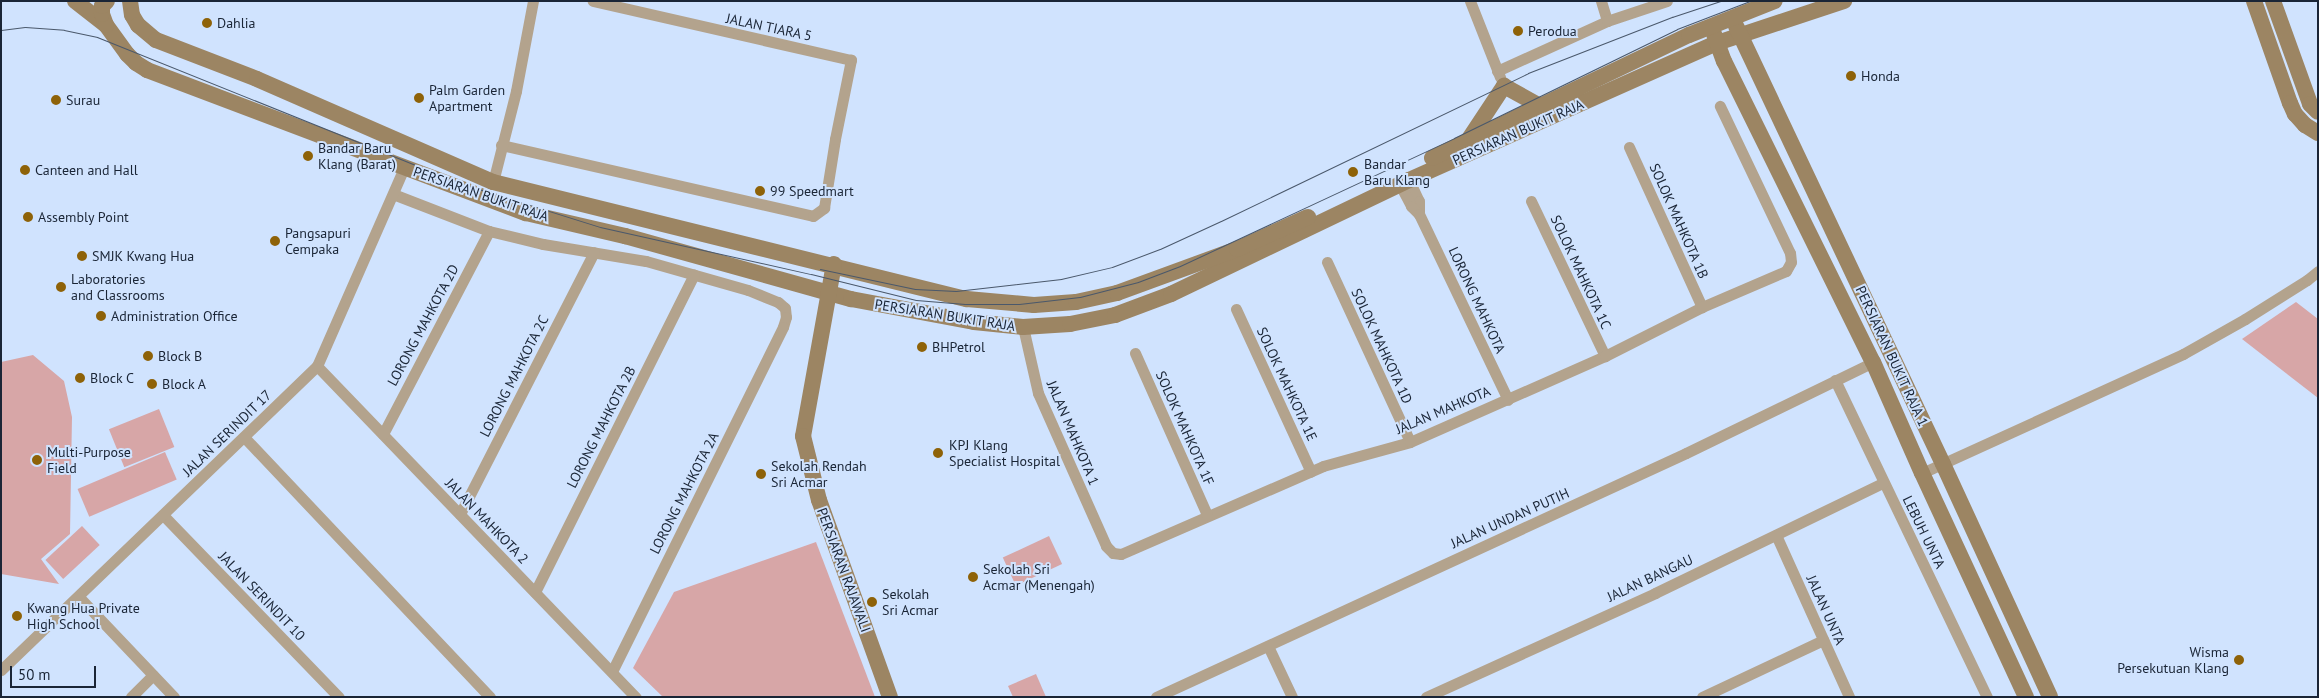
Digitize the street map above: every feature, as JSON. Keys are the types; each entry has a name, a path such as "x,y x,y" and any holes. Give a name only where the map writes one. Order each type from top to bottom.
{"main road":[{"name":"PERSIARAN BUKIT RAJA","path":"75,1 106,25 127,54 147,70 526,213 625,236 828,292 916,312 1023,327 1070,324 1115,316 1171,294 1404,183 1717,43 1844,1"},
{"path":"106,25 102,14 102,6 107,1"},
{"name":"PERSIARAN BUKIT RAJA","path":"129,6 138,25 156,40 258,78 493,182 746,246 834,264 967,299 1034,305 1076,302 1146,284 1236,249 1710,25 1775,1"},
{"path":"2254,1 2295,114 2318,133"},
{"path":"2273,1 2310,104 2318,112"},
{"name":"PERSIARAN BUKIT RAJA 1","path":"1733,17 2050,697"},
{"name":"PERSIARAN BUKIT RAJA 1","path":"1710,25 1717,43 1873,362 1922,473 2026,697"},
{"path":"1468,141 1501,78 1538,105"},
{"name":"PERSIARAN RAJAWALI","path":"834,264 803,436 819,500 890,697"}],"street":[{"path":"493,182 516,91 534,1"},
{"name":"JALAN TIARA 5","path":"501,145 813,216 824,208 835,139 851,60 593,1"},
{"path":"1470,1 1501,78 1607,21 1667,1"},
{"path":"1601,1 1607,21"},
{"name":"JALAN MAHKOTA","path":"1106,546 1113,553 1121,554 1207,515 1324,466 1410,442 1605,356 1702,307 1786,270 1790,262 1790,253 1720,106"},
{"name":"SOLOK MAHKOTA 1B","path":"1629,147 1702,307"},
{"name":"JALAN SERINDIT 17","path":"1,670 317,366 404,168"},
{"name":"LORONG MAHKOTA","path":"1404,183 1419,201 1420,214 1508,400"},
{"path":"393,194 490,231 543,244 646,261 694,276"},
{"name":"SOLOK MAHKOTA 1C","path":"1531,201 1605,356"},
{"name":"LORONG MAHKOTA 2D","path":"383,434 490,231"},
{"name":"LORONG MAHKOTA 2C","path":"460,514 594,252"},
{"name":"SOLOK MAHKOTA 1D","path":"1327,262 1410,442"},
{"path":"1922,473 2182,354 2245,319 2318,271"},
{"name":"LORONG MAHKOTA 2A","path":"612,671 786,318 785,308 778,302 748,290 694,276"},
{"name":"LORONG MAHKOTA 2B","path":"535,592 694,276"},
{"name":"SOLOK MAHKOTA 1E","path":"1236,309 1311,472"},
{"name":"JALAN MAHKOTA 1","path":"1023,327 1038,393 1106,546"},
{"name":"SOLOK MAHKOTA 1F","path":"1135,353 1207,515"},
{"name":"JALAN UNDAN PUTIH","path":"1156,697 1686,453 1873,362"},
{"name":"JALAN MAHKOTA 2","path":"317,366 636,697"},
{"name":"LEBUH UNTA","path":"1835,380 1987,697"},
{"path":"244,437 490,697"},
{"name":"JALAN BANGAU","path":"1426,697 1776,536 1884,483"},
{"name":"JALAN SERINDIT 10","path":"163,515 339,697"},
{"name":"JALAN UNTA","path":"1776,536 1849,697"},
{"path":"79,597 174,697"},
{"path":"1702,697 1719,693 1823,640"},
{"path":"1268,646 1292,697"},
{"path":"131,697 153,675"}],"shaded area":[{"path":"2296,302 2318,319 2318,398 2242,339"},
{"name":"Multi-Purpose Field","path":"33,355 64,381 72,417 70,534 41,559 59,584 1,574 1,362"},
{"path":"159,409 174,447 124,467 109,429"},
{"path":"165,452 177,480 89,517 78,489"},
{"path":"82,526 100,545 63,579 45,560"},
{"path":"1049,536 1062,564 1016,586 1003,558"},
{"path":"816,542 875,697 663,697 633,668 674,592"},
{"path":"1036,674 1046,697 1013,697 1008,686"}],"tram line":[{"path":"820,269 915,289 956,291 1061,279 1112,267 1160,249 1221,221 1528,73 1672,17 1720,1"},
{"path":"1,30 25,27 64,30 97,37 466,185 600,227 811,274 916,300 965,304 1019,304 1080,297 1138,282 1180,266 1454,138 1677,29 1750,1"}],"place":[{"name":"Dahlia","path":"207,23"},
{"name":"Perodua","path":"1518,31"},
{"name":"Honda","path":"1851,76"},
{"name":"Palm Garden Apartment","path":"419,98"},
{"name":"Surau","path":"56,100"},
{"name":"Bandar Baru Klang (Barat)","path":"308,156"},
{"name":"Canteen and Hall","path":"25,170"},
{"name":"Bandar Baru Klang","path":"1353,172"},
{"name":"99 Speedmart","path":"760,191"},
{"name":"Assembly Point","path":"28,217"},
{"name":"Pangsapuri Cempaka","path":"275,241"},
{"name":"SMJK Kwang Hua","path":"82,256"},
{"name":"Laboratories and Classrooms","path":"61,287"},
{"name":"Administration Office","path":"101,316"},
{"name":"BHPetrol","path":"922,347"},
{"name":"Block B","path":"148,356"},
{"name":"Block C","path":"80,378"},
{"name":"Block A","path":"152,384"},
{"name":"KPJ Klang Specialist Hospital","path":"938,453"},
{"name":"Multi-Purpose Field","path":"37,460"},
{"name":"Sekolah Rendah Sri Acmar","path":"761,474"},
{"name":"Sekolah Sri Acmar (Menengah)","path":"973,577"},
{"name":"Sekolah Sri Acmar","path":"872,602"},
{"name":"Kwang Hua Private High School","path":"17,616"},
{"name":"Wisma Persekutuan Klang","path":"2239,660"}]}
